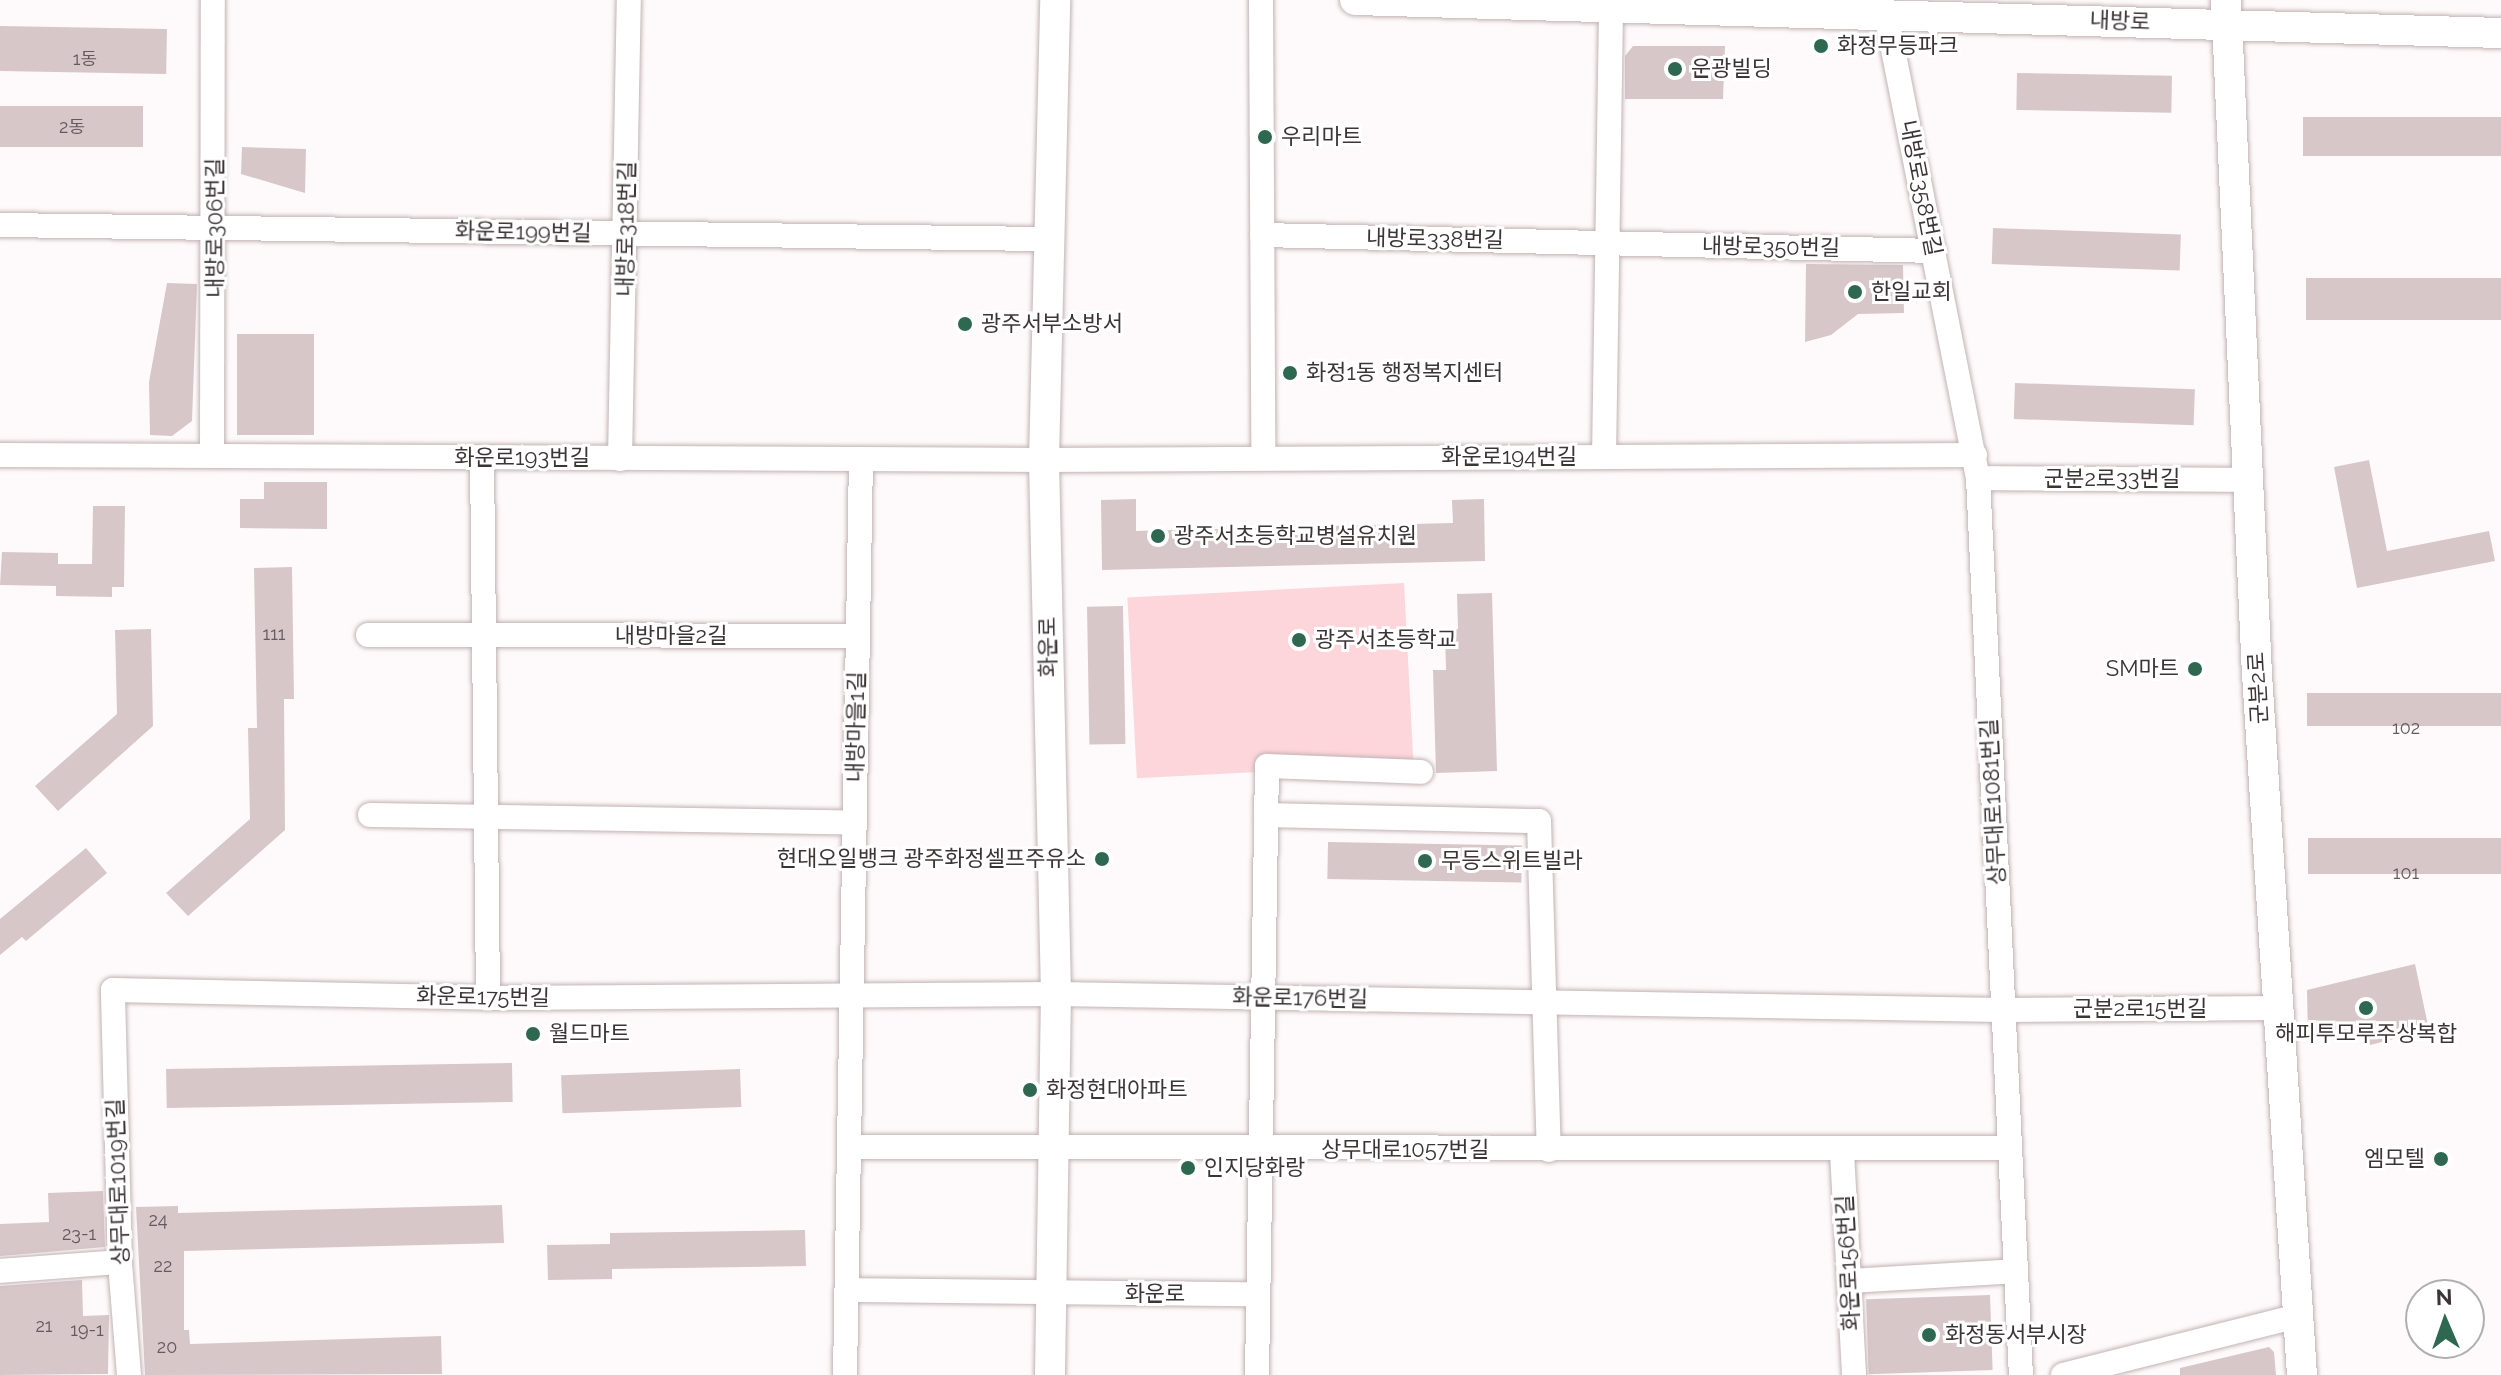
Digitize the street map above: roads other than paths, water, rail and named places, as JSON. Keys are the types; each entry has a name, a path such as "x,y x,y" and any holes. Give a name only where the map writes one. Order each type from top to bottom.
{"street":[{"name":"내방로306번길","path":"212,456 215,225 213,0"},
{"name":"내방로318번길","path":"620,459 629,0"},
{"name":"화운로","path":"1050,1375 1056,994 1044,460 1046,239 1055,0"},
{"path":"1261,0 1263,458"},
{"name":"내방로","path":"1355,0 1744,5 1886,14 2226,12 2501,33"},
{"path":"1604,457 1611,5"},
{"name":"군분2로","path":"2226,12 2247,480 2302,1375"},
{"name":"내방로358번길","path":"1886,14 1976,467"},
{"name":"화운로199번길","path":"0,225 215,225 1046,239"},
{"name":"내방로338번길","path":"1262,235 1607,243"},
{"name":"내방로350번길","path":"1607,243 1934,251"},
{"name":"화운로193번길","path":"0,455 1044,460"},
{"name":"화운로194번길","path":"1044,460 1604,457 1976,467"},
{"path":"482,458 488,998"},
{"name":"내방마을1길","path":"852,994 861,460"},
{"name":"군분2로33번길","path":"1976,467 2247,480"},
{"name":"상무대로1081번길","path":"1976,467 2021,1375"},
{"name":"내방마을2길","path":"368,635 858,636"},
{"path":"1257,1375 1267,766 1421,772"},
{"path":"1267,808 1539,821 1549,1150 1842,1152 2009,1148"},
{"path":"370,815 855,823"},
{"name":"화운로175번길","path":"113,990 488,998 1056,994"},
{"name":"상무대로1019번길","path":"113,990 120,1262 129,1375"},
{"path":"845,1375 852,994"},
{"name":"화운로176번길","path":"1056,994 2002,1010"},
{"name":"군분2로15번길","path":"2002,1010 2278,1008"},
{"path":"851,1147 1056,1146"},
{"name":"상무대로1057번길","path":"1056,1146 1549,1150"},
{"name":"화운로156번길","path":"1842,1152 1854,1375"},
{"path":"0,1271 120,1262"},
{"path":"1849,1281 2015,1271"},
{"name":"화운로","path":"847,1290 1258,1294"},
{"path":"2063,1375 2298,1316"}],"place":[{"name":"화정무등파크","path":"1821,46"},
{"name":"운광빌딩","path":"1675,69"},
{"name":"우리마트","path":"1265,137"},
{"name":"한일교회","path":"1855,292"},
{"name":"광주서부소방서","path":"965,324"},
{"name":"화정1동 행정복지센터","path":"1290,373"},
{"name":"광주서초등학교병설유치원","path":"1158,536"},
{"name":"광주서초등학교","path":"1299,640"},
{"name":"SM마트","path":"2195,669"},
{"name":"현대오일뱅크 광주화정셀프주유소","path":"1102,859"},
{"name":"무등스위트빌라","path":"1425,861"},
{"name":"해피투모루주상복합","path":"2366,1008"},
{"name":"월드마트","path":"533,1034"},
{"name":"화정현대아파트","path":"1030,1090"},
{"name":"엠모텔","path":"2441,1159"},
{"name":"인지당화랑","path":"1188,1168"},
{"name":"화정동서부시장","path":"1929,1335"}]}
